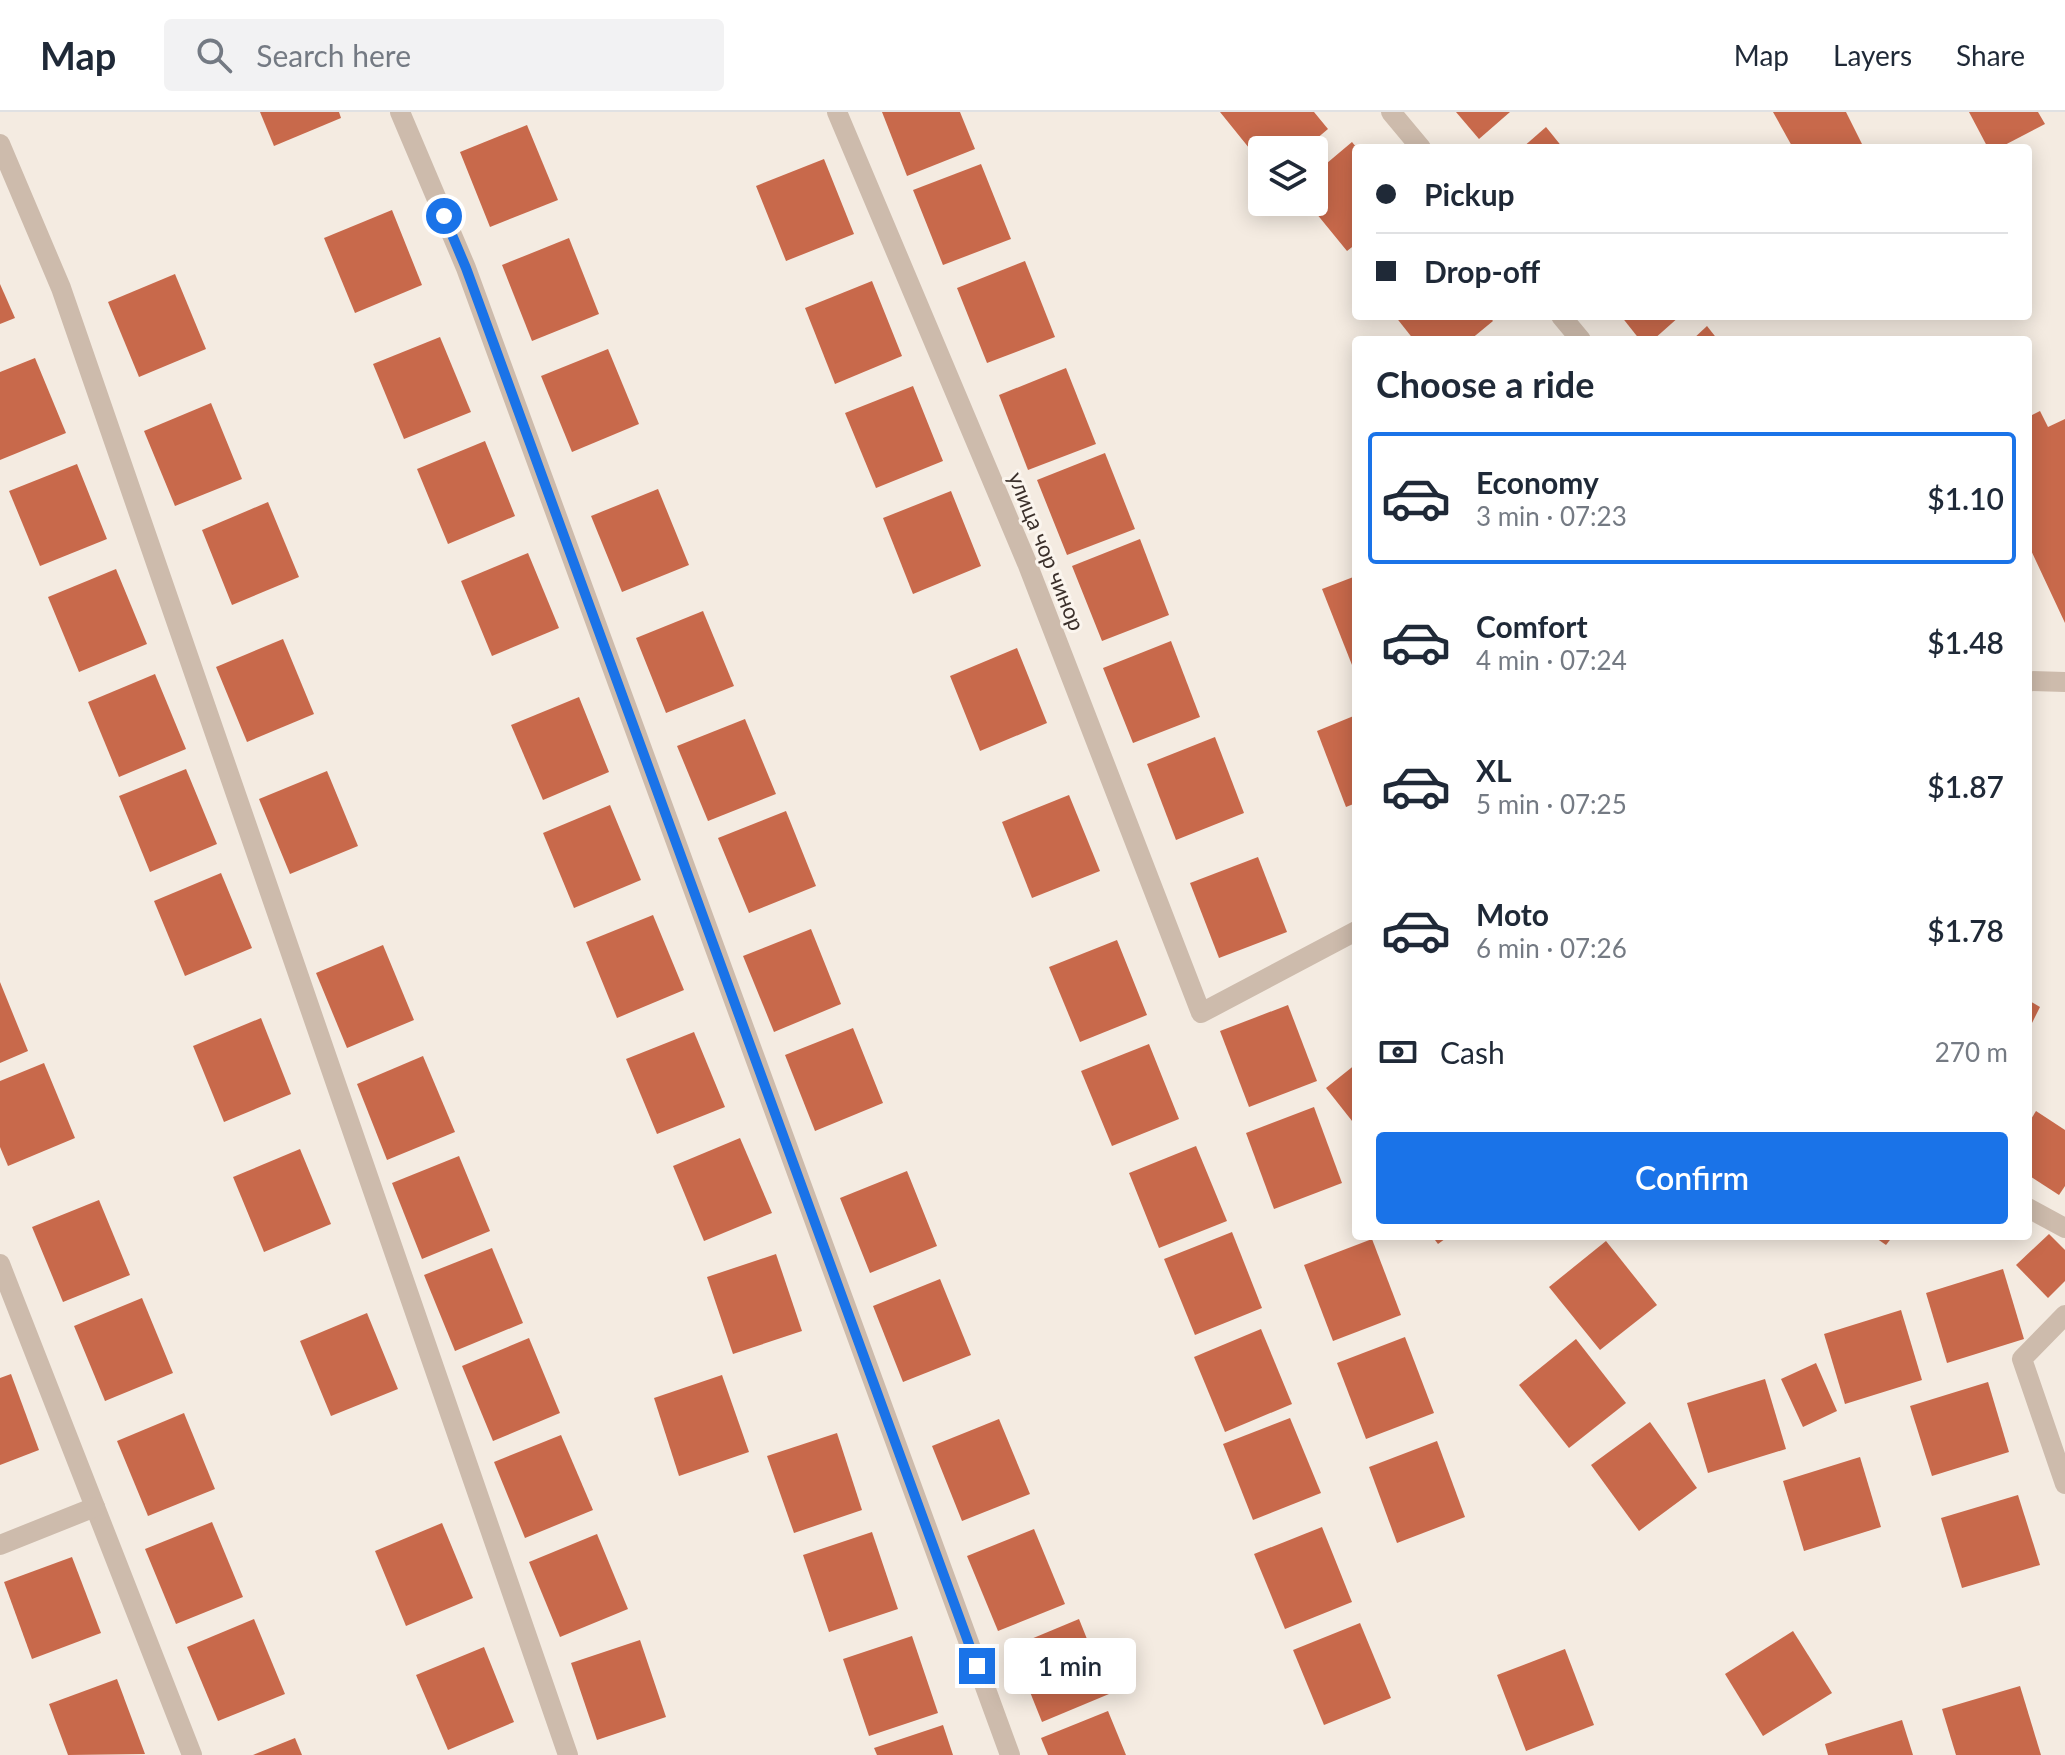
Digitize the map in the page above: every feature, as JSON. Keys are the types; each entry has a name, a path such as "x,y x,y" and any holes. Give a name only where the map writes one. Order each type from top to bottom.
{"street":[{"path":"400,112 466,268 1010,1755"},
{"name":"улица чор чинор","path":"837,112 1027,563 1201,1013 1352,933"},
{"path":"1391,112 1418,144"},
{"path":"0,144 61,288 568,1755"},
{"path":"1564,320 1578,336"},
{"path":"2032,681 2065,682"},
{"path":"2032,1210 2065,1228"},
{"path":"0,1264 192,1755"},
{"path":"2065,1315 2022,1359 2065,1484"},
{"path":"0,1545 95,1507"}],"building":[{"path":"260,112 339,112 341,118 274,146"},
{"path":"882,112 960,112 975,149 907,176"},
{"path":"1220,112 1314,112 1328,129 1320,136 1248,136 1248,147"},
{"path":"1456,112 1510,112 1479,139"},
{"path":"1773,112 1846,112 1862,144 1791,144"},
{"path":"1969,112 2038,112 2045,124 2007,144 1986,144"},
{"path":"527,125 558,200 490,227 460,152"},
{"path":"1546,127 1560,144 1527,144"},
{"path":"1352,142 1352,247 1347,251 1318,216 1328,216 1328,162"},
{"path":"824,159 854,234 786,261 756,186"},
{"path":"981,164 1011,239 943,265 913,190"},
{"path":"392,210 422,285 355,313 324,238"},
{"path":"569,238 599,314 532,341 502,265"},
{"path":"1025,261 1055,337 987,363 957,288"},
{"path":"175,274 206,349 139,377 108,302"},
{"path":"872,281 902,356 835,384 805,308"},
{"path":"0,284 15,318 0,324"},
{"path":"1398,320 1493,321 1475,336 1411,336"},
{"path":"1624,320 1676,320 1658,336 1637,336"},
{"path":"1707,326 1715,336 1696,336"},
{"path":"440,337 471,412 404,439 373,364"},
{"path":"608,349 639,424 572,452 541,376"},
{"path":"35,358 66,433 0,460 0,372"},
{"path":"1066,368 1096,444 1028,470 999,395"},
{"path":"913,386 943,461 876,488 845,413"},
{"path":"211,403 242,479 175,506 144,431"},
{"path":"2040,411 2048,427 2065,419 2065,623 2032,553 2032,415"},
{"path":"485,441 515,516 448,544 417,469"},
{"path":"1105,453 1135,529 1067,555 1037,480"},
{"path":"77,464 107,539 40,566 9,491"},
{"path":"658,489 689,565 622,592 591,516"},
{"path":"951,491 981,566 913,594 883,518"},
{"path":"268,502 299,577 232,605 202,530"},
{"path":"1140,539 1169,615 1102,641 1072,566"},
{"path":"528,553 559,628 492,656 461,581"},
{"path":"116,569 147,644 79,672 48,597"},
{"path":"1352,578 1352,665 1322,589"},
{"path":"703,611 734,686 666,713 636,638"},
{"path":"283,639 314,714 247,742 216,667"},
{"path":"1171,641 1200,717 1133,743 1103,668"},
{"path":"1017,648 1047,723 980,751 950,676"},
{"path":"155,674 186,749 119,777 88,702"},
{"path":"579,697 609,772 543,800 511,725"},
{"path":"1352,717 1352,805 1346,807 1317,731"},
{"path":"745,719 776,794 708,821 677,746"},
{"path":"1215,737 1244,813 1176,840 1147,764"},
{"path":"186,769 217,844 150,872 119,796"},
{"path":"327,771 358,846 290,874 259,799"},
{"path":"1069,795 1100,871 1032,898 1002,822"},
{"path":"610,805 641,880 574,908 543,833"},
{"path":"786,811 816,886 749,913 718,838"},
{"path":"1258,857 1287,932 1219,958 1190,883"},
{"path":"221,873 252,948 185,976 154,901"},
{"path":"653,915 684,990 617,1018 586,942"},
{"path":"811,929 841,1004 774,1032 743,956"},
{"path":"1117,940 1147,1015 1080,1042 1049,967"},
{"path":"383,945 414,1020 347,1048 316,973"},
{"path":"0,982 28,1051 0,1063"},
{"path":"2032,1002 2040,1007 2032,1023"},
{"path":"1288,1005 1317,1081 1249,1107 1220,1031"},
{"path":"261,1018 291,1094 224,1122 193,1046"},
{"path":"853,1028 883,1103 815,1131 785,1055"},
{"path":"694,1032 725,1107 657,1134 626,1059"},
{"path":"1149,1044 1179,1119 1112,1146 1081,1071"},
{"path":"423,1056 455,1132 387,1160 357,1084"},
{"path":"44,1063 75,1138 8,1166 0,1147 0,1081"},
{"path":"1352,1067 1352,1121 1326,1088"},
{"path":"1314,1107 1342,1183 1274,1209 1246,1133"},
{"path":"2036,1111 2065,1130 2065,1186 2059,1195 2032,1178 2032,1118"},
{"path":"740,1138 772,1213 704,1241 673,1166"},
{"path":"1196,1146 1227,1221 1159,1248 1129,1173"},
{"path":"300,1149 331,1224 264,1252 233,1177"},
{"path":"459,1156 490,1231 422,1259 392,1183"},
{"path":"907,1171 937,1246 870,1273 840,1198"},
{"path":"99,1200 130,1275 63,1302 32,1227"},
{"path":"1232,1232 1262,1308 1195,1335 1164,1259"},
{"path":"2049,1234 2065,1250 2065,1281 2048,1298 2016,1265"},
{"path":"1372,1240 1401,1315 1333,1341 1304,1265"},
{"path":"1606,1241 1657,1305 1600,1350 1549,1287"},
{"path":"492,1248 523,1323 455,1351 424,1275"},
{"path":"776,1254 802,1331 733,1354 707,1277"},
{"path":"2003,1269 2024,1339 1947,1363 1926,1293"},
{"path":"940,1279 971,1355 903,1382 873,1306"},
{"path":"142,1298 173,1373 105,1401 74,1326"},
{"path":"1901,1310 1922,1380 1845,1404 1824,1334"},
{"path":"367,1313 398,1389 331,1416 300,1341"},
{"path":"1261,1329 1292,1404 1225,1432 1194,1357"},
{"path":"1405,1337 1434,1413 1366,1439 1337,1363"},
{"path":"529,1338 560,1413 493,1441 462,1366"},
{"path":"1576,1339 1626,1403 1569,1448 1519,1385"},
{"path":"1816,1363 1837,1411 1803,1427 1781,1379"},
{"path":"11,1374 39,1450 0,1465 0,1378"},
{"path":"722,1375 749,1452 679,1476 654,1398"},
{"path":"1765,1379 1786,1449 1708,1473 1687,1403"},
{"path":"1988,1382 2009,1452 1932,1476 1910,1406"},
{"path":"184,1413 215,1489 148,1516 117,1441"},
{"path":"1290,1418 1321,1493 1253,1520 1223,1444"},
{"path":"999,1419 1030,1494 962,1521 932,1446"},
{"path":"1650,1422 1697,1488 1639,1531 1591,1465"},
{"path":"837,1433 862,1510 794,1533 767,1456"},
{"path":"561,1435 593,1510 525,1538 494,1462"},
{"path":"1437,1441 1465,1517 1397,1543 1369,1467"},
{"path":"1860,1457 1881,1527 1804,1551 1783,1481"},
{"path":"2018,1495 2040,1565 1962,1588 1941,1518"},
{"path":"212,1522 243,1597 176,1624 145,1549"},
{"path":"442,1523 473,1598 406,1626 375,1551"},
{"path":"1322,1527 1352,1602 1285,1629 1254,1554"},
{"path":"1034,1529 1065,1604 998,1631 967,1556"},
{"path":"872,1532 898,1609 829,1632 803,1555"},
{"path":"597,1534 628,1609 560,1637 529,1562"},
{"path":"72,1557 101,1633 32,1659 4,1582"},
{"path":"254,1619 285,1694 218,1721 187,1647"},
{"path":"1079,1619 1109,1694 1042,1722 1012,1647"},
{"path":"1360,1623 1391,1698 1324,1725 1293,1650"},
{"path":"1793,1631 1832,1693 1763,1736 1725,1674"},
{"path":"912,1636 938,1713 869,1736 843,1659"},
{"path":"640,1640 666,1717 597,1740 571,1663"},
{"path":"484,1647 514,1722 448,1750 416,1675"},
{"path":"1565,1649 1594,1725 1526,1751 1497,1675"},
{"path":"117,1679 145,1754 68,1755 49,1704"},
{"path":"2020,1686 2041,1755 1956,1755 1942,1709"},
{"path":"1108,1711 1126,1755 1048,1755 1041,1738"},
{"path":"1902,1720 1913,1755 1828,1755 1825,1744"},
{"path":"943,1725 953,1755 877,1755 874,1748"},
{"path":"295,1738 302,1755 253,1755"}],"route":[{"path":"444,216 466,268 977,1666"}]}
